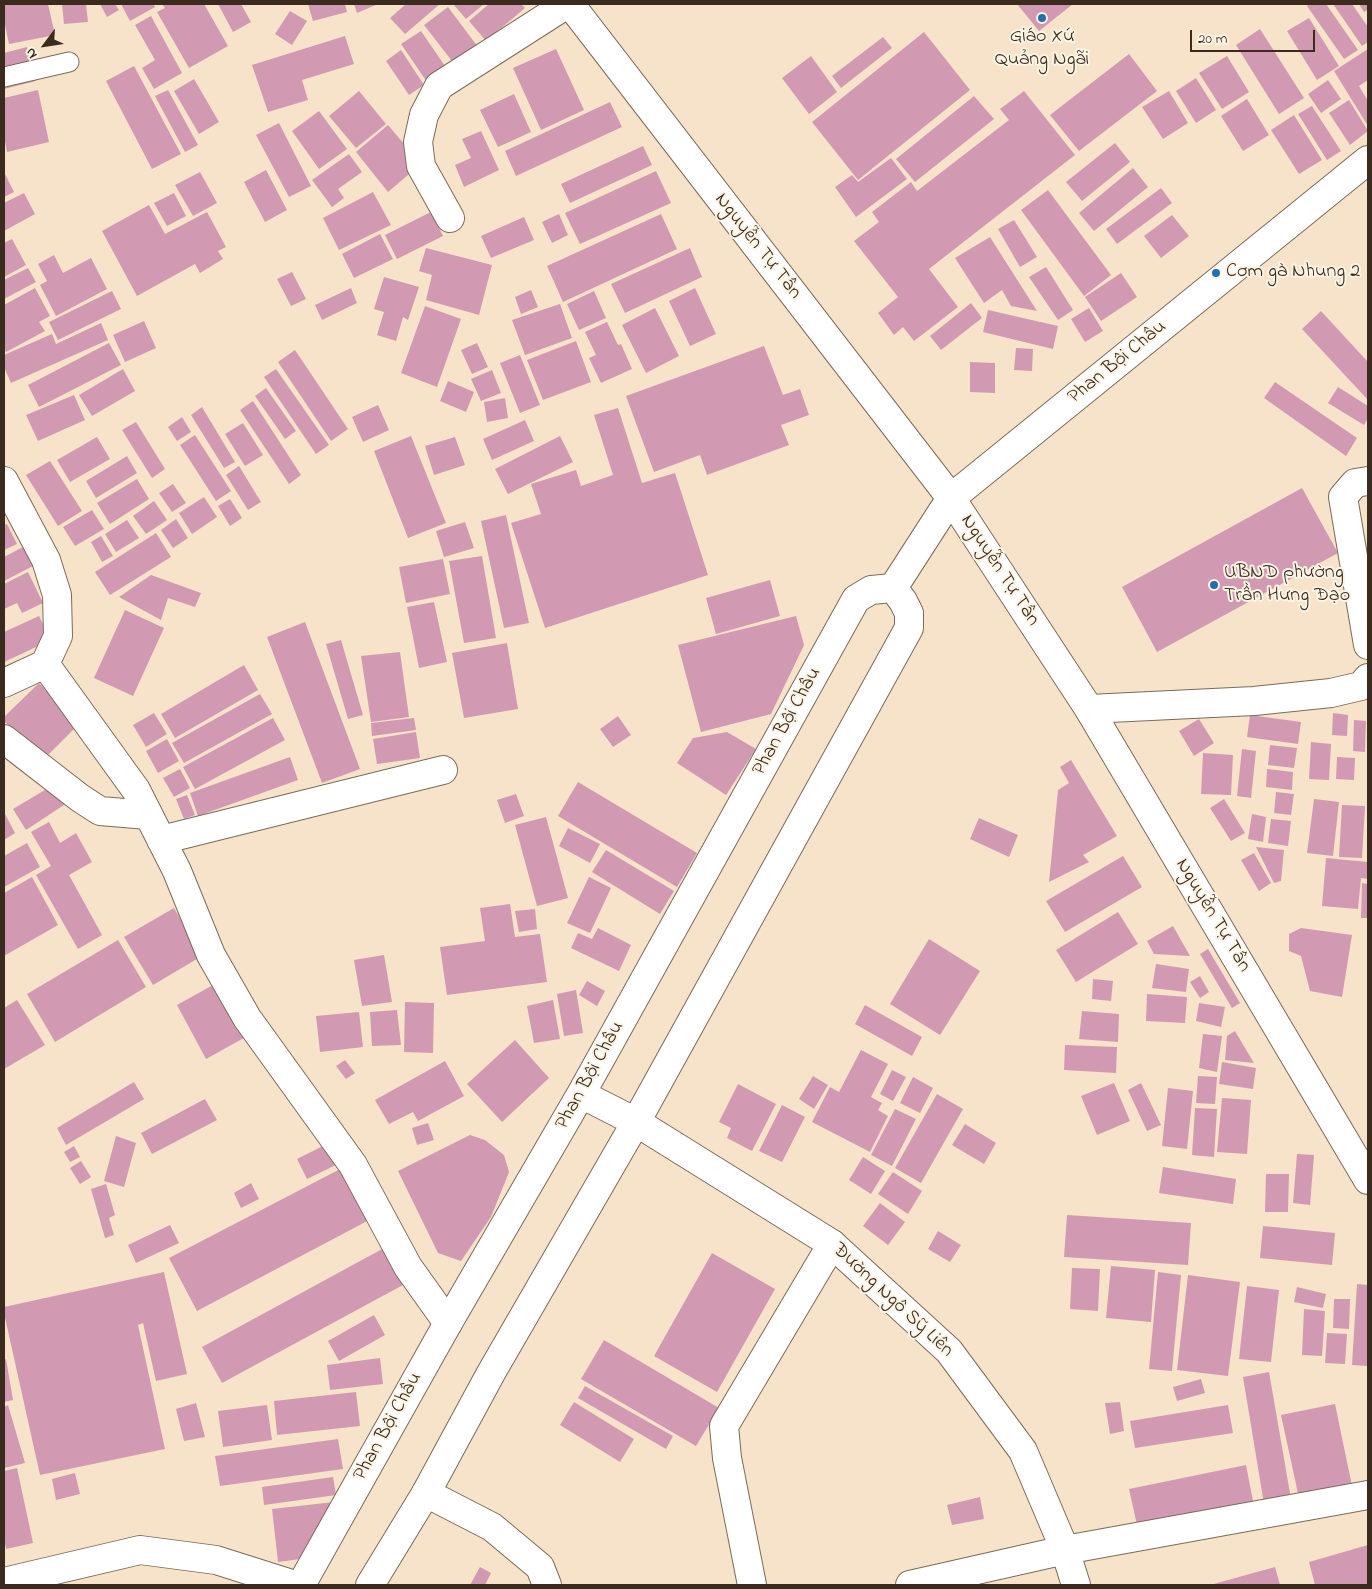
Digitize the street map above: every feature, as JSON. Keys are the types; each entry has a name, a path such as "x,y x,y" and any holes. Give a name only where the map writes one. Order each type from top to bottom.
{"street":[{"path":"450,218 421,166 418,142 424,115 439,86 569,4"},
{"name":"Nguyễn Tự Tân","path":"569,4 950,498 1089,709 1368,1180"},
{"name":"Phan Bội Châu","path":"301,1585 448,1323 581,1094 856,599 870,590 893,588 950,498 1368,160"},
{"path":"4,480 46,560 57,595 58,636 45,664 4,684"},
{"path":"1362,482 1343,497 1368,645"},
{"path":"370,1585 426,1493 491,1373 636,1122 909,628 909,613 893,588"},
{"path":"45,664 136,790 177,871 211,955 246,1018 353,1165 408,1268 448,1323"},
{"path":"1089,709 1254,701 1321,694 1361,686 1368,678"},
{"path":"4,739 80,798 100,811 148,815"},
{"path":"161,840 443,770"},
{"name":"Đường Ngô Sỹ Liên","path":"581,1094 636,1122 832,1244 949,1350 1023,1451 1065,1550 1076,1585"},
{"path":"752,1585 727,1458 724,1426 832,1244"},
{"path":"426,1493 492,1527 540,1567 547,1585"},
{"path":"910,1585 1065,1550 1368,1495"},
{"path":"4,1582 140,1550 216,1560 295,1585"}],"lane":[{"path":"4,77 69,62"}],"building":[{"path":"4,4 48,4 55,35 9,44 4,20"},
{"path":"62,4 86,4 88,22 64,24"},
{"path":"100,4 115,4 119,10 107,17"},
{"path":"121,4 154,4 155,7 130,21"},
{"path":"162,4 204,4 228,46 189,68 157,12 165,8"},
{"path":"218,4 241,4 251,22 233,32"},
{"path":"308,4 345,4 347,12 313,21"},
{"path":"354,4 378,4 357,13"},
{"path":"406,4 440,4 405,34 390,18"},
{"path":"455,4 484,4 466,19"},
{"path":"489,4 521,4 525,8 486,41 469,21"},
{"name":"Giáo Xứ Quảng Ngãi","path":"1017,4 1073,4 1039,31"},
{"path":"1310,4 1326,4 1358,50 1344,59 1307,6"},
{"path":"1333,4 1352,4 1368,27 1368,42 1362,46"},
{"path":"1359,4 1368,4 1368,10 1364,12"},
{"path":"448,7 478,47 455,65 424,25"},
{"path":"290,11 307,21 292,45 275,34"},
{"path":"151,16 182,73 154,89 142,68 155,60 135,25"},
{"path":"1309,18 1339,66 1317,80 1287,31"},
{"path":"1260,29 1304,98 1279,114 1236,45"},
{"path":"421,31 447,69 427,82 401,44"},
{"path":"924,32 970,90 858,180 812,122"},
{"path":"345,36 354,64 302,80 308,100 268,112 252,65"},
{"path":"883,37 892,48 841,88 832,76"},
{"path":"27,47 36,81 4,89 4,53"},
{"path":"556,49 584,110 541,130 513,68"},
{"path":"1368,49 1368,80 1359,86 1368,101 1368,126 1334,71"},
{"path":"401,50 424,85 409,95 386,61"},
{"path":"1129,54 1157,91 1079,151 1050,115"},
{"path":"811,56 837,92 809,114 782,78"},
{"path":"1227,56 1249,92 1222,109 1199,73"},
{"path":"134,66 181,154 152,169 106,81"},
{"path":"1196,78 1216,110 1196,123 1176,91"},
{"path":"194,79 219,122 199,134 174,91"},
{"path":"1328,80 1341,99 1321,113 1308,94"},
{"path":"38,90 49,142 7,152 4,136 4,98"},
{"path":"168,90 198,145 185,152 155,96"},
{"path":"359,91 386,124 356,148 329,116"},
{"path":"1024,91 1075,155 929,269 958,307 914,341 903,327 894,335 878,313 898,297 854,241 879,222 872,212 911,182 917,191 1009,120 1000,109"},
{"path":"1169,91 1188,123 1163,139 1142,107"},
{"path":"514,94 531,132 498,147 480,110"},
{"path":"974,96 994,119 915,182 896,159"},
{"path":"1247,99 1269,135 1243,151 1221,116"},
{"path":"1349,100 1368,131 1350,145 1329,113"},
{"path":"610,102 622,127 516,176 505,151"},
{"path":"1312,106 1341,151 1327,160 1298,114"},
{"path":"319,111 347,149 319,169 292,131"},
{"path":"1294,115 1322,160 1299,174 1271,130"},
{"path":"279,123 311,186 289,197 256,135"},
{"path":"388,125 421,164 388,192 356,152"},
{"path":"481,131 499,170 464,187 455,165 471,158 462,139"},
{"path":"1115,143 1130,162 1082,201 1066,182"},
{"path":"643,146 652,165 570,203 561,184"},
{"path":"349,154 362,172 338,189 344,198 332,207 312,180"},
{"path":"891,158 907,179 856,217 835,187 852,175 858,182"},
{"path":"1133,168 1148,187 1094,231 1079,213"},
{"path":"266,170 287,210 265,222 244,182"},
{"path":"656,171 671,203 580,244 565,213"},
{"path":"4,172 14,192 4,197"},
{"path":"200,172 217,203 193,216 175,185"},
{"path":"1161,188 1172,203 1117,244 1106,229"},
{"path":"1048,190 1111,275 1084,296 1021,210"},
{"path":"373,192 391,225 339,250 323,218"},
{"path":"24,193 35,214 4,231 4,203"},
{"path":"174,193 186,216 167,226 154,203"},
{"path":"149,205 165,234 207,212 226,247 218,251 223,259 200,273 195,264 137,296 102,231"},
{"path":"431,212 443,236 397,259 385,235"},
{"path":"559,214 568,235 552,243 542,222"},
{"path":"661,214 677,249 563,302 547,266"},
{"path":"1172,215 1189,236 1161,258 1144,236"},
{"path":"524,217 534,240 491,258 481,236"},
{"path":"1014,220 1037,257 1020,267 998,229"},
{"path":"380,234 393,259 354,278 342,254"},
{"path":"990,237 1037,311 1011,306 1002,290 984,303 955,258"},
{"path":"12,239 26,265 4,277 4,243"},
{"path":"426,248 492,265 479,315 426,300 432,275 419,271"},
{"path":"690,248 702,277 625,313 611,284"},
{"path":"54,255 63,273 91,258 107,289 56,316 40,285 47,281 38,264"},
{"path":"1046,267 1073,310 1058,320 1029,277"},
{"path":"28,268 36,282 4,299 4,280"},
{"path":"292,272 306,299 291,306 277,279"},
{"path":"1121,273 1137,297 1101,321 1085,297"},
{"path":"384,277 419,287 408,320 403,317 396,341 377,335 384,312 374,309"},
{"path":"35,288 50,316 39,322 45,331 6,352 4,348 4,305"},
{"path":"351,288 357,303 322,320 315,305"},
{"path":"695,288 716,334 690,346 669,301"},
{"path":"531,290 538,307 521,314 515,297"},
{"path":"112,291 121,309 58,340 49,322"},
{"path":"594,291 606,318 579,330 567,304"},
{"path":"971,303 982,318 941,350 930,336"},
{"path":"560,304 572,338 525,355 512,320"},
{"path":"425,306 461,319 437,387 401,373"},
{"path":"655,308 679,356 646,373 622,325"},
{"path":"1089,308 1103,331 1085,342 1071,319"},
{"path":"988,310 1058,326 1053,349 983,332"},
{"path":"1321,311 1368,362 1368,400 1302,329"},
{"path":"144,321 156,348 125,362 113,335"},
{"path":"607,322 618,345 621,344 632,369 601,383 589,358 596,355 585,332"},
{"path":"101,323 108,340 11,383 4,367 4,355 52,334 56,344"},
{"path":"576,341 591,382 543,400 527,360"},
{"path":"109,343 121,365 39,407 28,385"},
{"path":"477,343 488,367 472,374 461,350"},
{"path":"764,346 783,395 800,389 809,415 781,425 789,445 707,475 700,455 654,472 626,396"},
{"path":"1016,348 1033,349 1032,371 1014,370"},
{"path":"295,350 348,429 331,441 278,362"},
{"path":"520,355 540,405 520,413 500,363"},
{"path":"970,362 995,363 995,393 970,392"},
{"path":"123,369 135,391 92,416 79,395"},
{"path":"276,369 329,445 316,454 264,377"},
{"path":"492,370 501,393 481,401 471,379"},
{"path":"448,381 474,392 466,412 440,401"},
{"path":"1275,382 1357,438 1346,456 1264,398"},
{"path":"1338,387 1368,406 1368,418 1364,425 1328,403"},
{"path":"266,388 296,431 285,439 255,396"},
{"path":"74,395 85,420 38,441 26,415"},
{"path":"505,398 508,418 487,422 484,402"},
{"path":"253,401 301,475 289,484 240,410"},
{"path":"378,405 389,430 363,442 352,417"},
{"path":"202,407 235,462 224,468 191,415"},
{"path":"618,408 642,483 675,473 708,575 545,628 511,523 541,514 531,484 576,470 581,486 613,475 594,415"},
{"path":"182,417 191,432 177,441 168,427"},
{"path":"525,420 534,441 492,460 483,439"},
{"path":"136,422 165,469 152,478 122,430"},
{"path":"243,423 263,455 245,466 225,434"},
{"path":"195,435 231,491 216,501 180,445"},
{"path":"411,436 446,523 408,538 374,451"},
{"path":"560,436 573,462 508,494 495,469"},
{"path":"97,437 110,459 70,482 57,460"},
{"path":"455,437 465,465 434,475 425,446"},
{"path":"127,456 137,473 96,498 86,481"},
{"path":"50,461 82,511 58,526 26,475"},
{"path":"239,466 261,502 248,510 226,475"},
{"path":"137,479 149,499 110,524 97,503"},
{"path":"173,484 186,503 172,512 159,493"},
{"path":"1302,488 1338,553 1157,652 1122,587"},
{"path":"204,497 217,517 192,534 179,513"},
{"path":"230,499 242,518 230,526 218,506"},
{"path":"154,501 167,520 146,534 133,516"},
{"path":"92,510 104,529 75,546 63,527"},
{"path":"506,515 529,623 504,628 481,521"},
{"path":"176,519 188,538 173,548 161,530"},
{"path":"127,520 139,538 116,552 105,534"},
{"path":"465,522 474,548 444,557 436,531"},
{"path":"7,524 17,544 4,550 4,525"},
{"path":"156,533 171,557 110,595 95,572"},
{"path":"101,536 113,556 102,562 91,542"},
{"path":"23,547 33,566 4,581 4,557"},
{"path":"482,556 496,638 464,643 449,561"},
{"path":"443,559 450,594 406,603 399,567"},
{"path":"28,572 43,603 22,613 17,603 4,609 4,584"},
{"path":"151,575 201,593 195,607 168,598 161,620 119,597"},
{"path":"770,580 780,616 716,634 706,598"},
{"path":"434,602 447,662 419,668 407,607"},
{"path":"125,610 164,628 133,696 94,678"},
{"path":"39,616 51,640 4,662 4,632"},
{"path":"796,616 804,645 771,714 701,732 678,645"},
{"path":"305,622 360,769 322,783 267,637"},
{"path":"341,640 363,715 348,719 326,644"},
{"path":"507,643 518,709 464,718 452,653"},
{"path":"400,652 409,717 371,722 361,656"},
{"path":"244,665 258,690 175,738 161,714"},
{"path":"39,683 79,724 43,760 4,721 4,717"},
{"path":"260,694 272,714 184,763 172,743"},
{"path":"154,713 167,734 146,747 133,725"},
{"path":"1333,713 1348,715 1347,736 1332,735"},
{"path":"1250,715 1301,722 1298,744 1247,737"},
{"path":"618,716 631,735 613,747 600,729"},
{"path":"273,718 285,740 195,789 183,767"},
{"path":"414,718 416,730 372,736 371,723"},
{"path":"1199,719 1214,743 1194,756 1179,731"},
{"path":"1354,720 1366,721 1365,752 1353,751"},
{"path":"416,732 420,758 377,764 373,739"},
{"path":"727,732 756,749 726,795 677,763 693,738"},
{"path":"167,739 179,761 158,773 146,751"},
{"path":"1311,742 1331,744 1329,780 1309,779"},
{"path":"1270,745 1297,748 1294,768 1268,765"},
{"path":"1242,749 1256,751 1251,798 1237,796"},
{"path":"1203,753 1233,755 1231,795 1201,794"},
{"path":"290,757 298,780 198,816 190,793"},
{"path":"1337,757 1355,758 1354,780 1336,779"},
{"path":"1071,760 1117,836 1083,855 1089,862 1049,882 1058,790 1069,783 1060,767"},
{"path":"180,769 190,788 174,797 163,778"},
{"path":"1267,769 1293,772 1292,790 1266,787"},
{"path":"578,782 697,853 677,887 558,816"},
{"path":"55,784 67,803 26,830 13,809"},
{"path":"1276,792 1294,794 1291,815 1274,813"},
{"path":"516,794 524,816 505,823 497,800"},
{"path":"187,795 195,815 184,819 176,799"},
{"path":"1224,799 1245,833 1231,841 1210,808"},
{"path":"1314,799 1339,802 1333,856 1307,853"},
{"path":"1342,805 1365,806 1362,858 1339,857"},
{"path":"4,812 15,833 4,840"},
{"path":"1252,814 1266,817 1263,842 1248,839"},
{"path":"546,817 568,898 537,906 515,825"},
{"path":"979,818 1018,835 1009,857 970,839"},
{"path":"1271,819 1291,821 1288,846 1268,843"},
{"path":"49,822 60,843 76,833 92,862 69,875 102,935 78,949 36,875 51,866 31,832"},
{"path":"568,828 600,844 590,863 559,846"},
{"path":"27,843 40,867 4,887 4,856"},
{"path":"1256,847 1284,850 1281,881 1274,883"},
{"path":"606,850 674,891 660,914 592,872"},
{"path":"1254,853 1271,883 1259,891 1241,860"},
{"path":"1123,856 1142,887 1065,932 1046,901"},
{"path":"1326,858 1368,862 1368,879 1361,878 1358,909 1322,906"},
{"path":"32,877 58,925 4,956 4,893"},
{"path":"589,877 611,888 590,933 567,923"},
{"path":"1362,883 1368,884 1368,918 1361,918"},
{"path":"510,904 515,937 540,934 547,982 447,995 440,947 485,941 480,908"},
{"path":"174,908 202,956 153,985 124,937"},
{"path":"535,909 537,929 519,932 515,911"},
{"path":"1118,912 1138,944 1076,982 1056,950"},
{"path":"1173,926 1190,956 1154,954 1147,941"},
{"path":"598,928 631,945 619,971 571,948 578,933 592,939"},
{"path":"1301,928 1352,935 1342,997 1310,991 1301,956 1289,951 1289,934"},
{"path":"929,939 980,971 940,1035 890,1004"},
{"path":"118,940 146,987 55,1042 27,994"},
{"path":"1208,949 1240,1003 1232,1008 1200,954"},
{"path":"384,955 392,1002 362,1006 354,960"},
{"path":"1156,964 1189,969 1186,992 1152,988"},
{"path":"1200,976 1209,992 1200,998 1190,982"},
{"path":"1093,979 1113,981 1111,1001 1092,999"},
{"path":"222,980 251,1034 206,1059 177,1005"},
{"path":"587,981 605,991 597,1006 579,995"},
{"path":"576,990 583,1033 564,1036 557,994"},
{"path":"1147,994 1187,997 1185,1023 1146,1021"},
{"path":"17,1000 45,1045 4,1069 4,1008"},
{"path":"553,1000 560,1039 534,1043 527,1006"},
{"path":"405,1002 434,1003 433,1053 404,1052"},
{"path":"1199,1003 1225,1007 1221,1027 1196,1021"},
{"path":"865,1005 922,1037 912,1056 855,1024"},
{"path":"397,1010 401,1045 372,1046 370,1012"},
{"path":"1082,1011 1119,1014 1118,1042 1079,1039"},
{"path":"359,1012 363,1047 320,1052 316,1016"},
{"path":"1235,1031 1254,1063 1225,1060 1227,1036"},
{"path":"1203,1034 1222,1036 1217,1072 1199,1068"},
{"path":"515,1040 549,1078 502,1122 467,1084"},
{"path":"1065,1045 1117,1047 1116,1073 1064,1070"},
{"path":"861,1050 888,1064 871,1097 882,1103 878,1110 888,1116 870,1152 812,1122 830,1087 839,1092"},
{"path":"345,1060 355,1073 346,1079 336,1066"},
{"path":"445,1061 464,1096 418,1121 413,1112 389,1124 375,1100"},
{"path":"1222,1062 1256,1068 1253,1089 1219,1084"},
{"path":"892,1070 906,1077 893,1101 880,1094"},
{"path":"813,1076 828,1085 814,1109 799,1099"},
{"path":"1198,1076 1217,1077 1215,1104 1196,1103"},
{"path":"913,1077 933,1088 920,1113 900,1103"},
{"path":"134,1082 144,1099 66,1145 57,1128"},
{"path":"1114,1083 1130,1121 1097,1135 1081,1096"},
{"path":"1141,1083 1161,1125 1147,1131 1128,1090"},
{"path":"738,1084 776,1104 752,1151 727,1138 731,1128 719,1122"},
{"path":"1168,1088 1193,1091 1187,1149 1162,1146"},
{"path":"937,1094 963,1109 921,1183 895,1168"},
{"path":"1222,1098 1251,1100 1247,1154 1217,1152"},
{"path":"205,1099 217,1120 152,1154 141,1133"},
{"path":"782,1105 805,1117 782,1162 759,1151"},
{"path":"1195,1108 1217,1109 1214,1157 1192,1155"},
{"path":"895,1109 916,1119 892,1166 871,1155"},
{"path":"428,1123 434,1140 417,1145 412,1128"},
{"path":"965,1124 996,1143 984,1164 952,1145"},
{"path":"470,1135 485,1140 504,1155 509,1172 491,1217 461,1261 438,1253 398,1171"},
{"path":"116,1136 136,1143 124,1187 104,1181"},
{"path":"331,1142 340,1163 307,1179 297,1159"},
{"path":"74,1146 80,1157 70,1162 64,1152"},
{"path":"1297,1154 1314,1155 1310,1205 1293,1203"},
{"path":"863,1157 885,1171 871,1194 849,1180"},
{"path":"81,1161 91,1177 80,1184 70,1168"},
{"path":"346,1166 373,1218 197,1311 169,1258"},
{"path":"1163,1167 1236,1179 1233,1204 1159,1193"},
{"path":"893,1172 922,1191 908,1214 878,1194"},
{"path":"1266,1174 1289,1174 1288,1212 1265,1212"},
{"path":"251,1183 259,1199 241,1208 234,1193"},
{"path":"106,1184 115,1215 109,1218 114,1235 105,1238 91,1189"},
{"path":"880,1203 905,1222 888,1245 863,1226"},
{"path":"1067,1215 1191,1223 1188,1265 1064,1257"},
{"path":"170,1225 179,1243 136,1263 128,1245"},
{"path":"1263,1226 1335,1233 1332,1265 1260,1258"},
{"path":"938,1231 961,1245 950,1262 928,1249"},
{"path":"384,1248 403,1285 222,1383 202,1347"},
{"path":"712,1253 775,1289 717,1392 654,1356"},
{"path":"1111,1266 1155,1270 1151,1322 1106,1318"},
{"path":"1072,1268 1100,1269 1098,1311 1070,1309"},
{"path":"164,1272 187,1374 156,1381 143,1323 138,1325 165,1449 40,1475 4,1307"},
{"path":"1158,1272 1181,1275 1172,1371 1149,1369"},
{"path":"1188,1275 1240,1282 1228,1376 1177,1370"},
{"path":"1357,1284 1368,1285 1368,1366 1352,1365"},
{"path":"1247,1286 1279,1290 1271,1362 1239,1359"},
{"path":"1297,1287 1326,1294 1323,1308 1294,1302"},
{"path":"1334,1299 1350,1299 1349,1329 1333,1328"},
{"path":"1304,1309 1325,1311 1322,1356 1302,1355"},
{"path":"374,1315 385,1335 339,1361 328,1341"},
{"path":"1327,1333 1347,1334 1345,1364 1325,1363"},
{"path":"604,1340 719,1408 696,1446 581,1379"},
{"path":"380,1358 383,1384 330,1390 327,1365"},
{"path":"6,1359 13,1400 4,1402 4,1360"},
{"path":"1269,1372 1291,1499 1264,1504 1243,1377"},
{"path":"1201,1379 1205,1393 1177,1401 1173,1387"},
{"path":"585,1386 673,1436 666,1449 578,1398"},
{"path":"356,1392 360,1426 277,1435 274,1401"},
{"path":"574,1402 634,1439 620,1462 560,1425"},
{"path":"1120,1402 1124,1431 1110,1434 1105,1403"},
{"path":"196,1403 205,1437 184,1441 176,1409"},
{"path":"1335,1404 1352,1486 1299,1498 1281,1415"},
{"path":"8,1405 25,1463 4,1468 4,1407"},
{"path":"267,1405 272,1440 223,1447 218,1411"},
{"path":"1228,1405 1233,1433 1135,1448 1130,1421"},
{"path":"338,1439 343,1469 220,1486 215,1456"},
{"path":"1246,1465 1253,1501 1137,1525 1129,1489"},
{"path":"17,1468 33,1543 6,1549 4,1537 4,1471"},
{"path":"75,1473 80,1494 56,1500 52,1479"},
{"path":"333,1477 336,1495 264,1505 262,1487"},
{"path":"980,1497 984,1519 952,1525 947,1505"},
{"path":"334,1502 308,1558 278,1562 272,1509"},
{"path":"1368,1545 1368,1585 1315,1585 1309,1562"},
{"path":"480,1567 491,1573 485,1585 470,1585"},
{"path":"1275,1567 1280,1585 1210,1585"}],"place":[{"name":"Giáo Xứ Quảng Ngãi","path":"1042,18"},
{"name":"Cơm gà Nhung 2","path":"1216,273"},
{"name":"UBND phường Trần Hưng Đạo","path":"1214,585"}]}
